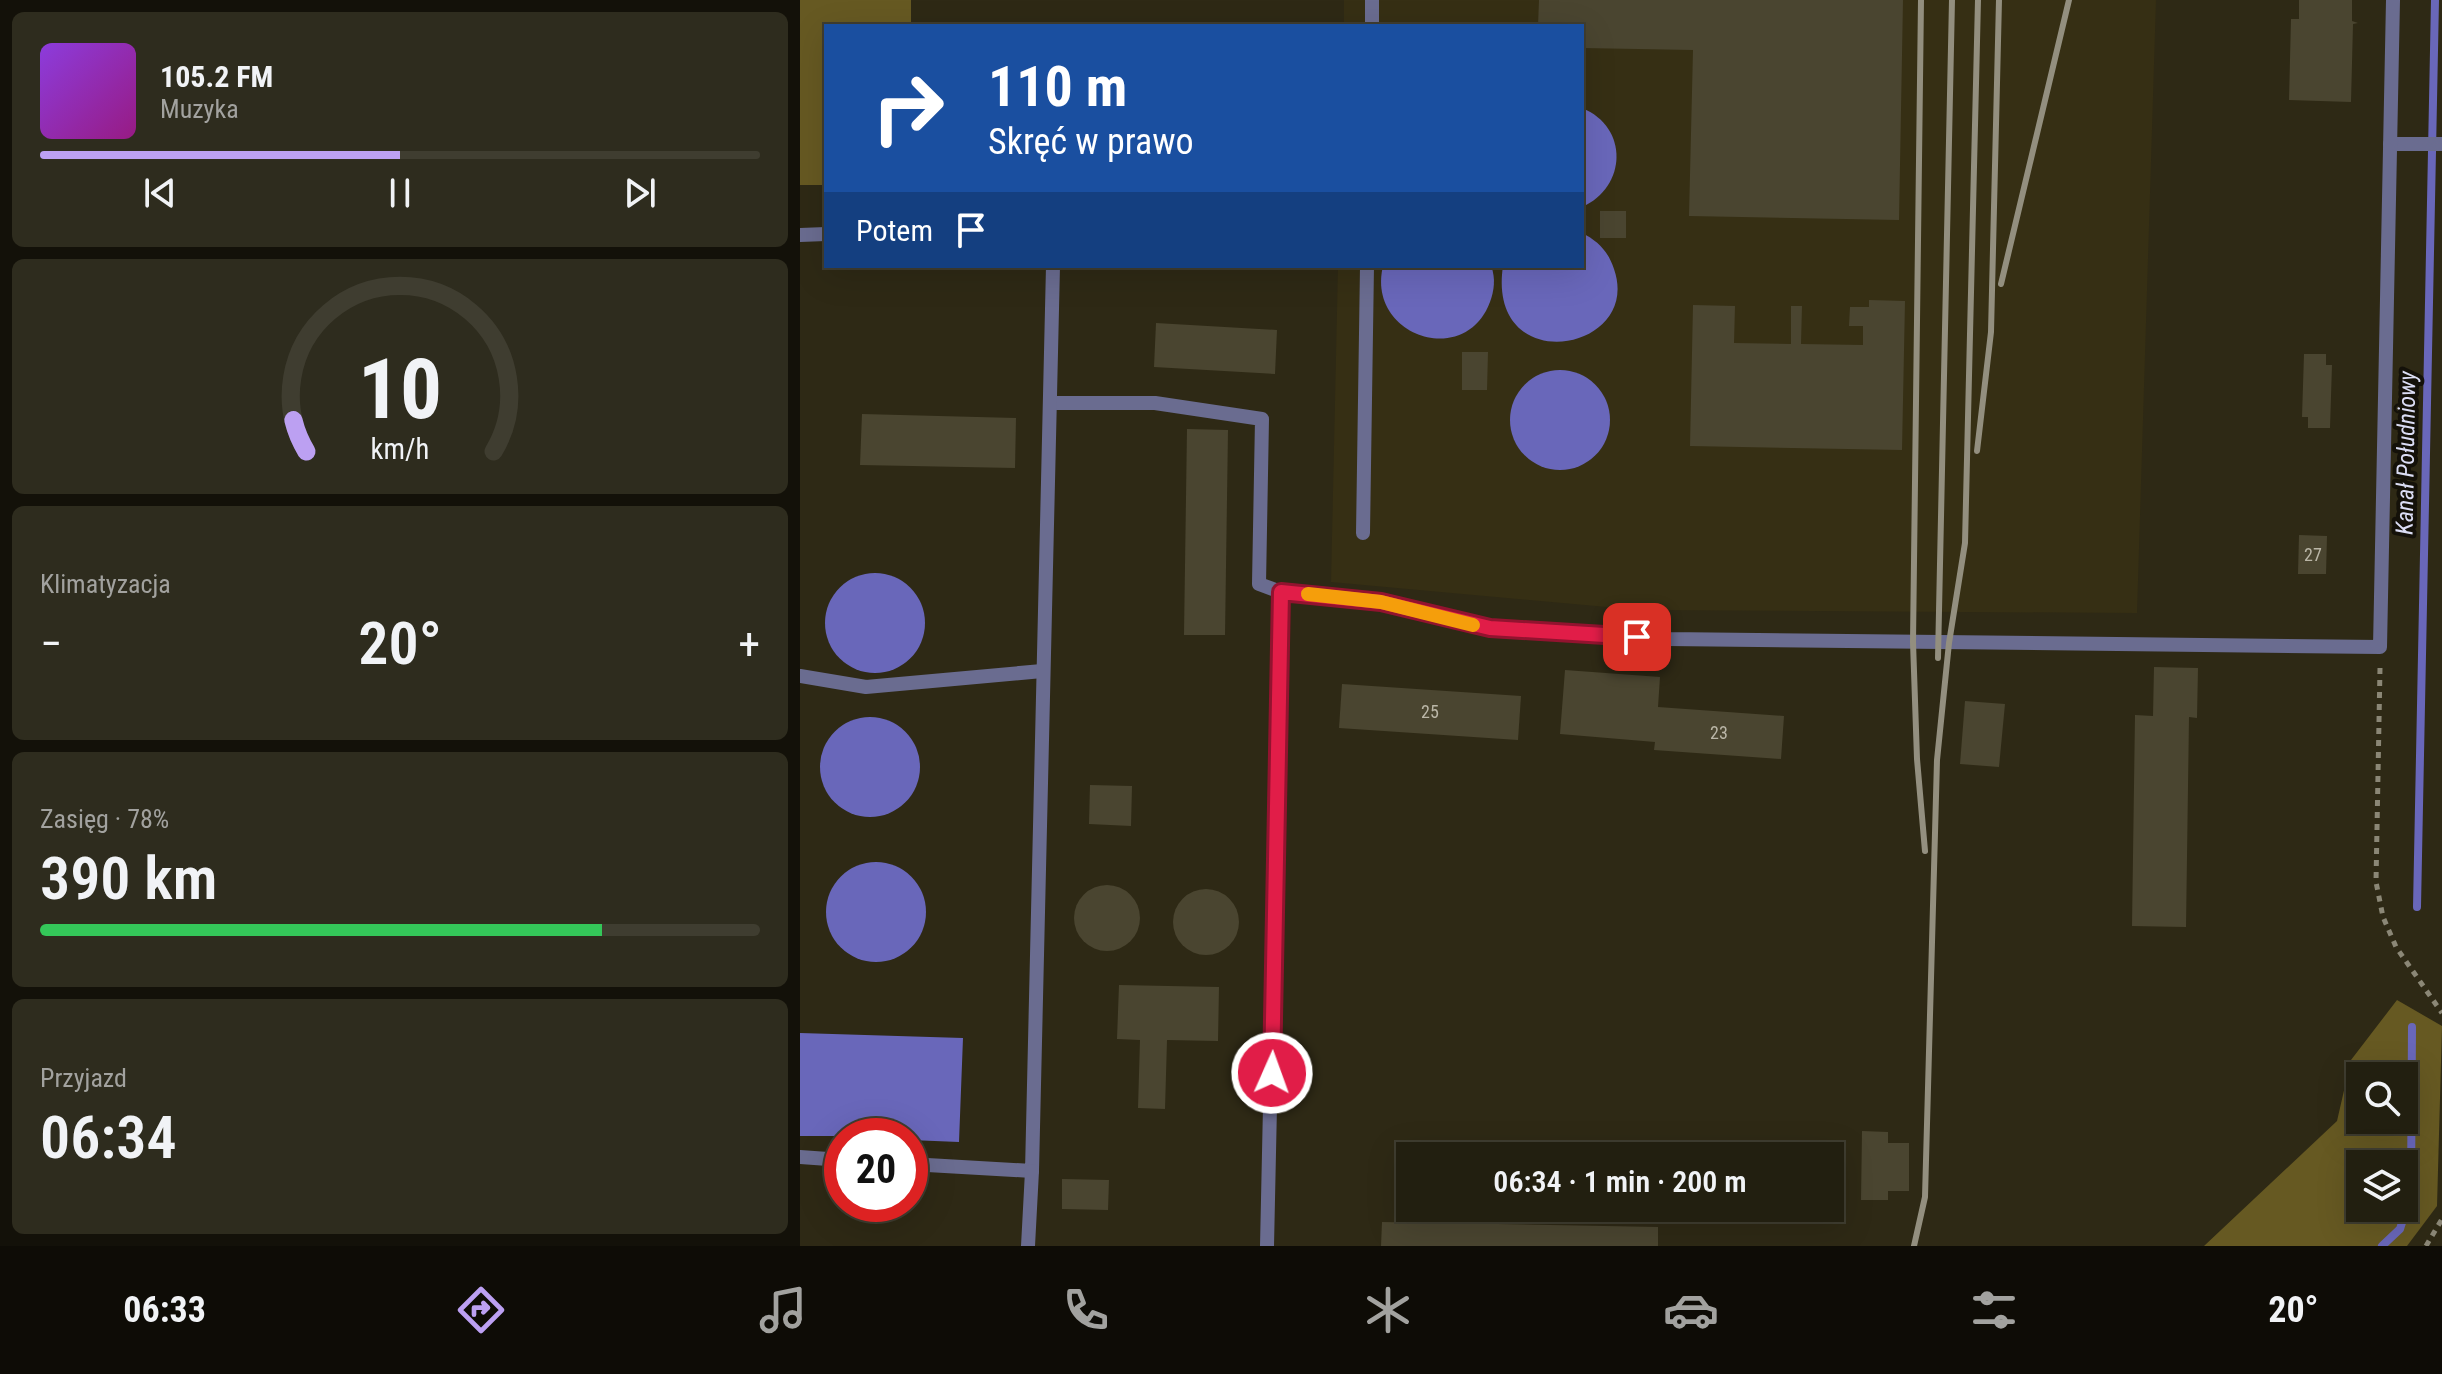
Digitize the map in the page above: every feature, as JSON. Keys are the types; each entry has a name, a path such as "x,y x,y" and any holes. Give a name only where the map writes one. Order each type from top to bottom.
{"lane":[{"path":"1372,0 1372,24"},
{"path":"1051,403 1155,403 1262,419 1259,584 1281,592 1381,602 1490,628 1667,639 2380,647 2393,0"},
{"path":"2390,144 2442,144"},
{"path":"800,235 824,234"},
{"path":"1028,1246 1053,268"},
{"path":"1363,533 1367,268"},
{"path":"1267,1246 1281,592"},
{"path":"800,676 866,687 1042,671"},
{"path":"800,1157 824,1159"},
{"path":"928,1165 1032,1171"}],"path":[{"path":"2380,647 2376,882 2383,917 2396,947 2442,1013"},
{"path":"2426,1246 2442,1219"}],"shaded area":[{"path":"800,0 911,0 911,24 824,24 824,185 800,185"},
{"path":"1344,0 2156,0 2137,613 1640,610 1331,582 1338,268 1584,268 1584,24 1344,24"},
{"path":"1584,109 1597,117 1615,142 1614,172 1608,186 1584,206"},
{"path":"1584,234 1598,243 1614,269 1617,297 1606,320 1587,335 1563,341 1538,339 1517,326 1504,302 1503,268 1584,268"},
{"path":"1383,268 1491,268 1494,280 1490,302 1478,323 1460,334 1441,339 1421,335 1403,326 1389,311 1382,290"},
{"path":"1560,370 1579,374 1595,385 1606,401 1610,420 1606,439 1595,455 1579,466 1560,470 1541,466 1525,455 1514,439 1510,420 1514,401 1525,385 1541,374"},
{"path":"875,573 894,577 910,588 921,604 925,623 921,642 910,658 894,669 875,673 856,669 840,658 829,642 825,623 829,604 840,588 856,577"},
{"path":"870,717 889,721 905,732 916,748 920,767 916,786 905,802 889,813 870,817 851,813 835,802 824,786 820,767 824,748 835,732 851,721"},
{"path":"876,862 895,866 911,877 922,893 926,912 922,931 911,947 895,958 876,962 857,958 841,947 830,931 826,912 830,893 841,877 857,866"},
{"path":"2397,1000 2442,1026 2437,1206 2407,1246 2204,1246 2337,1121 2346,1082 2346,1134 2418,1134 2418,1062 2351,1062"},
{"path":"800,1033 963,1038 959,1142 928,1141 928,1118 824,1118 824,1136 800,1136"}],"building":[{"path":"1539,0 1903,0 1899,220 1689,216 1693,50 1584,48 1584,24 1538,24"},
{"path":"2299,0 2352,0 2352,21 2358,23 2353,24 2351,102 2289,100 2291,19 2299,19"},
{"path":"1600,211 1626,211 1626,238 1600,238"},
{"path":"1869,300 1905,301 1902,450 1690,446 1693,305 1735,306 1734,343 1791,344 1791,306 1802,306 1801,344 1863,345 1863,326 1849,326 1850,307 1869,307"},
{"path":"1156,323 1277,330 1275,374 1154,367"},
{"path":"1462,352 1488,352 1487,390 1462,390"},
{"path":"2304,354 2326,354 2326,365 2332,365 2330,428 2308,428 2308,417 2302,417"},
{"path":"862,414 1016,418 1015,468 860,465"},
{"path":"1187,429 1228,430 1225,635 1184,635"},
{"path":"2299,535 2327,536 2326,574 2298,574"},
{"path":"2154,667 2198,668 2197,718 2189,717 2186,927 2132,926 2135,715 2153,716"},
{"path":"1565,670 1660,677 1658,707 1784,716 1781,759 1654,750 1655,742 1560,734"},
{"path":"1342,684 1521,696 1518,740 1339,728"},
{"path":"1965,701 2005,704 1999,767 1960,764"},
{"path":"1090,785 1132,786 1131,826 1089,824"},
{"path":"1113,885 1131,894 1138,905 1138,931 1131,942 1120,949 1101,951 1083,942 1076,931 1074,912 1083,894 1094,887"},
{"path":"1200,889 1212,889 1224,894 1234,904 1239,922 1237,935 1224,950 1212,955 1200,955 1188,950 1178,940 1173,928 1173,916 1178,904 1188,894"},
{"path":"1119,985 1219,987 1218,1041 1167,1040 1165,1109 1138,1108 1140,1040 1117,1039"},
{"path":"1862,1131 1888,1132 1888,1143 1909,1143 1909,1191 1888,1191 1888,1200 1861,1200"},
{"path":"1062,1179 1109,1180 1108,1210 1062,1209"},
{"path":"1382,1222 1658,1227 1658,1246 1381,1246"}],"waterway":[{"name":"Kanał Południowy","path":"2417,907 2435,0"},
{"name":"Kanał Południowy","path":"2382,1246 2400,1229 2411,1194 2412,1027"}],"railway":[{"path":"1921,0 1913,642 1917,759 1925,851"},
{"path":"1938,658 1952,0"},
{"path":"1914,1246 1925,1197 1937,760 1949,643 1965,543 1978,0"},
{"path":"1977,451 1991,332 1999,0"},
{"path":"2001,284 2069,0"}],"slow traffic":[{"path":"1308,594 1381,602 1473,625"}],"route":[{"path":"1272,1073 1281,592 1381,602 1490,628 1637,637"}]}
